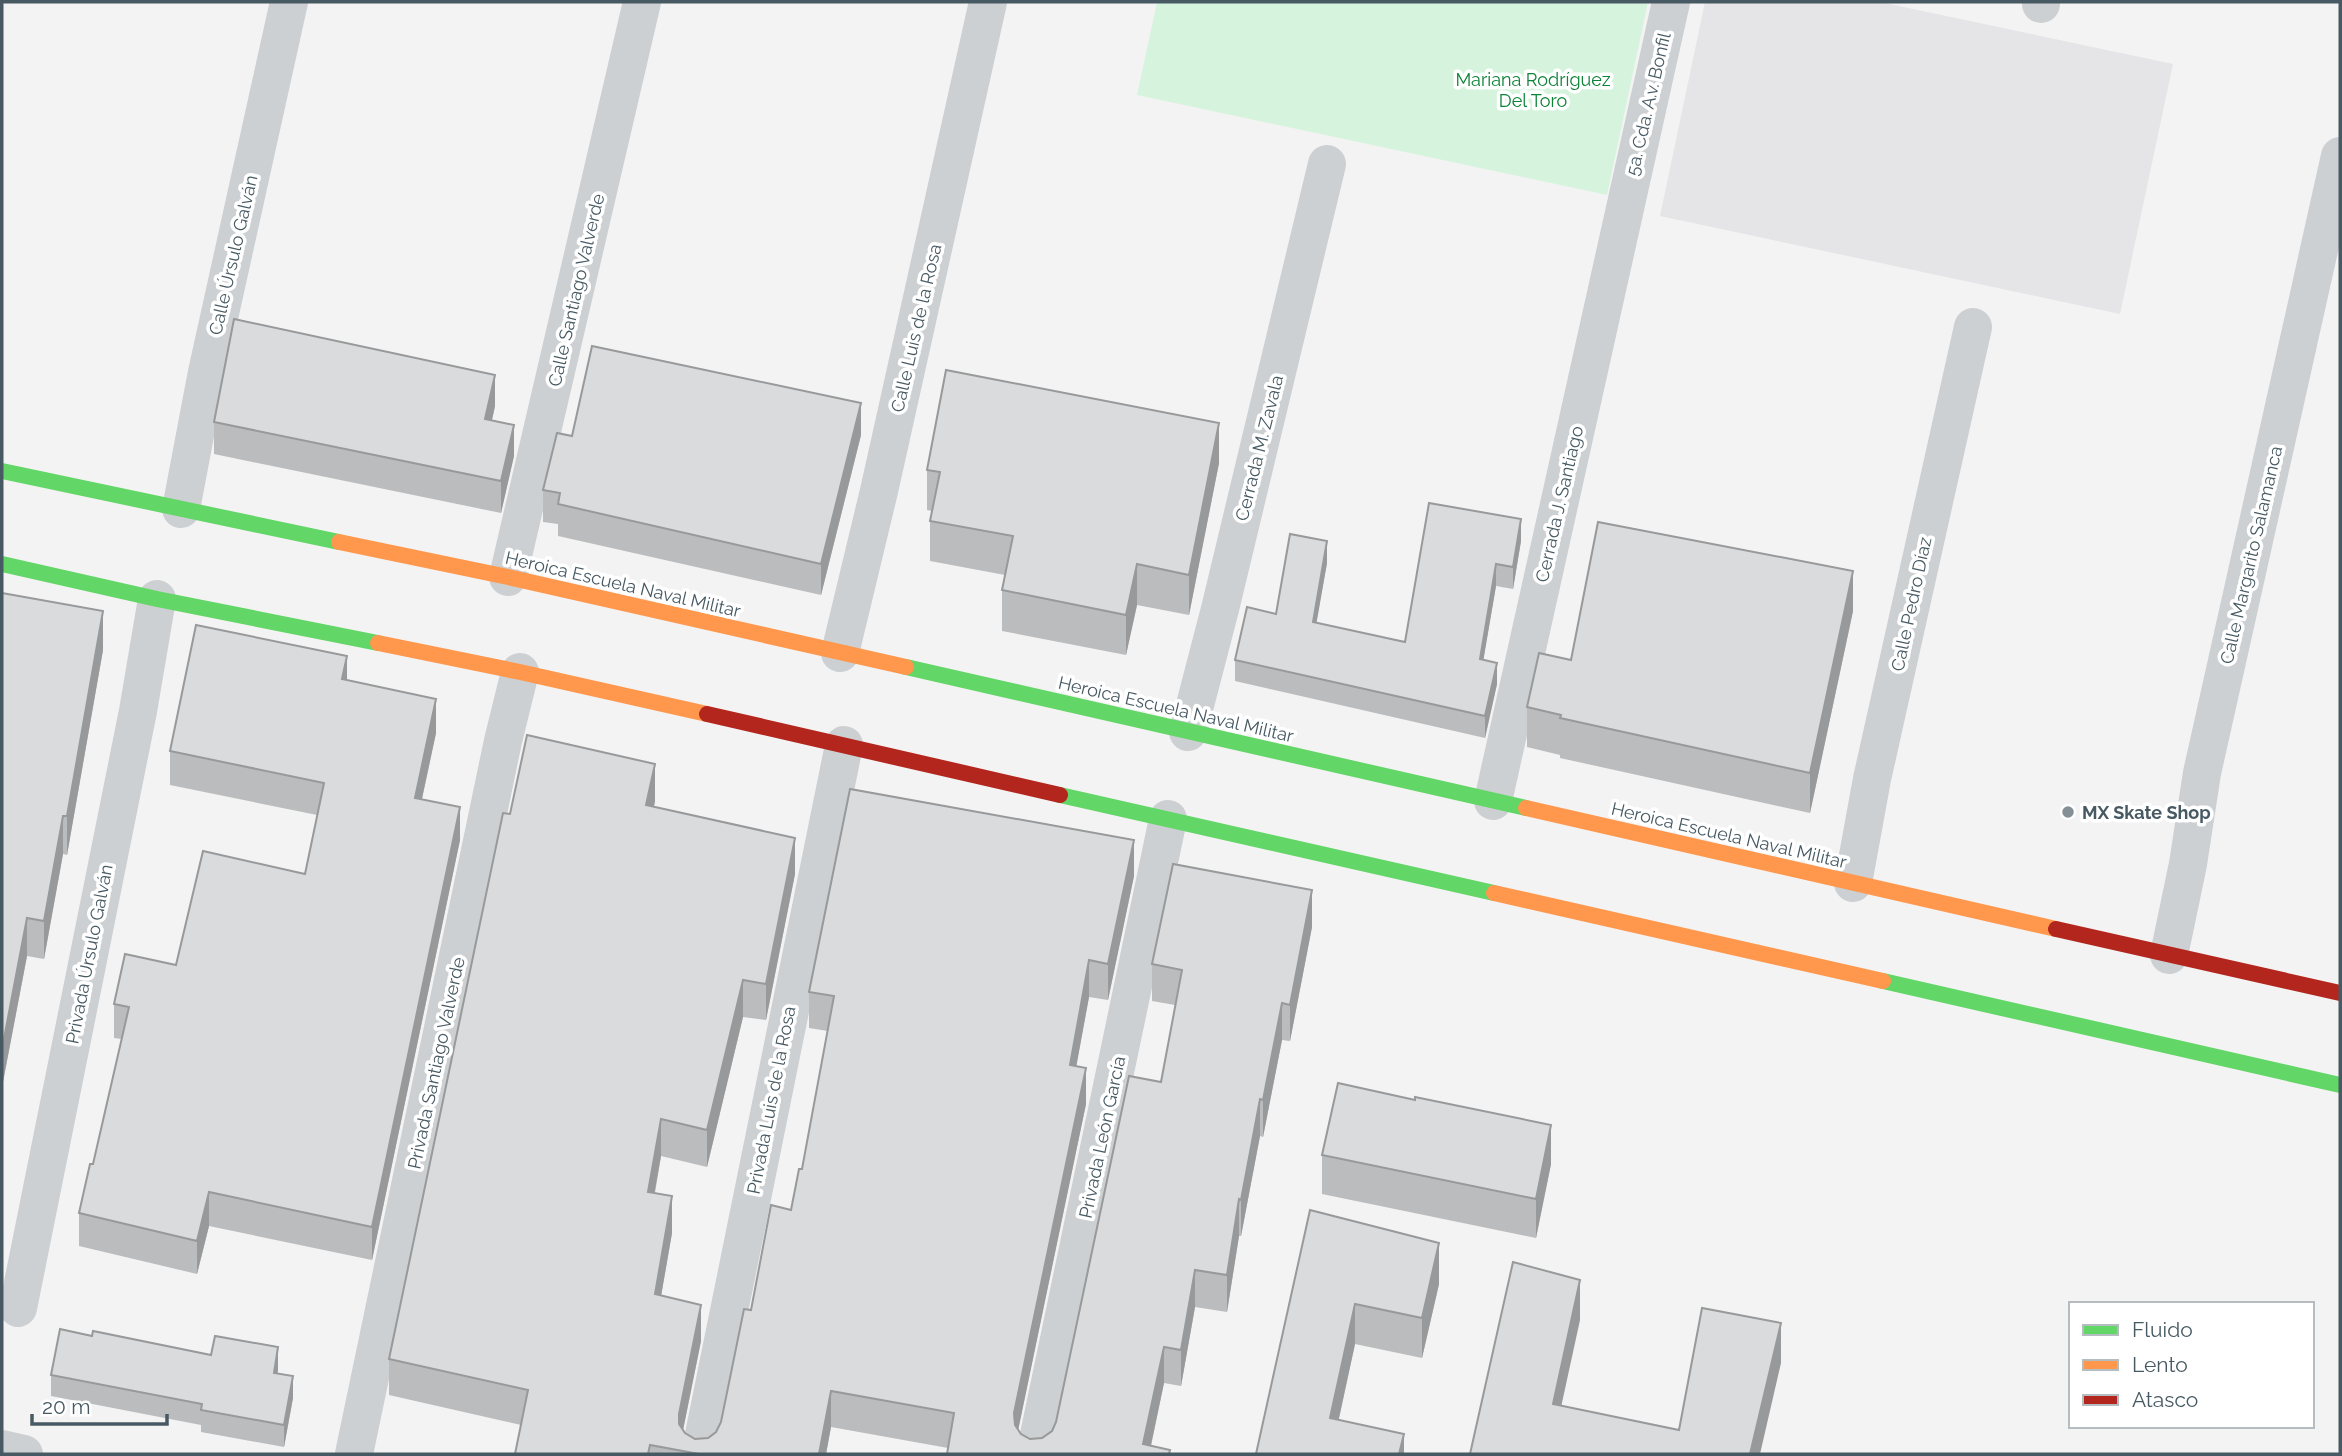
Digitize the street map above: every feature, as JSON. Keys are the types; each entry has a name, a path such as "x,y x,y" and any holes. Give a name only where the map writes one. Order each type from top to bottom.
{"main road":[{"name":"Heroica Escuela Naval Militar","path":"2,471 508,577 2340,993"},
{"path":"2,564 157,599 520,672 2340,1085"}],"street":[{"name":"Calle Úrsulo Galván","path":"181,509 207,372 289,2"},
{"name":"Calle Santiago Valverde","path":"508,577 642,2"},
{"name":"Calle Luis de la Rosa","path":"840,653 880,491 988,2"},
{"name":"5a. Cda. A.v. Bonfil","path":"1625,206 1671,2"},
{"name":"Calle Margarito Salamanca","path":"2169,955 2188,864 2202,773 2340,156"},
{"name":"Cerrada M. Zavala","path":"1188,732 1328,164"},
{"name":"Cerrada J. Santiago","path":"1493,801 1625,206"},
{"name":"Calle Pedro Díaz","path":"1853,883 1872,779 1973,327"},
{"name":"Privada Úrsulo Galván","path":"18,1308 138,712 157,599"},
{"name":"Privada Santiago Valverde","path":"354,1454 503,741 520,672"},
{"name":"Privada Luis de la Rosa","path":"700,1454 844,745"},
{"name":"Privada León García","path":"1035,1454 1168,819"},
{"path":"2,1449 24,1454"}],"shaded area":[{"path":"1705,2 1880,2 2173,64 2120,314 1660,216"}],"green space":[{"name":"Mariana Rodríguez Del Toro","path":"1157,2 1648,2 1607,195 1137,95"}],"building":[{"path":"234,319 495,375 485,419 514,425 501,481 214,422"},
{"path":"592,346 861,403 821,564 558,504 560,493 543,490 557,433 572,436"},
{"path":"946,370 1219,423 1189,575 1137,564 1126,615 1002,590 1013,536 930,521 940,472 927,470"},
{"path":"1429,503 1521,519 1513,567 1496,564 1480,659 1497,663 1485,716 1235,660 1247,607 1276,614 1290,534 1327,541 1313,622 1405,642"},
{"path":"1598,522 1853,571 1810,773 1560,718 1561,715 1527,707 1539,653 1571,660"},
{"path":"2,593 103,611 67,816 63,816 44,921 27,918 2,1049"},
{"path":"196,625 347,656 342,679 436,699 415,798 460,807 372,1227 209,1192 197,1241 79,1213 129,1007 114,1004 125,954 176,965 203,851 305,874 324,783 170,751"},
{"path":"527,735 655,764 646,805 795,838 766,984 743,980 707,1130 661,1119 648,1192 672,1196 655,1294 701,1305 679,1414 679,1424 685,1433 695,1439 708,1438 716,1432 721,1422 744,1309 751,1310 771,1205 791,1210 799,1169 802,1169 834,996 809,992 850,789 1134,840 1108,964 1089,960 1070,1065 1086,1068 1014,1413 1015,1425 1021,1434 1030,1439 1042,1438 1052,1431 1056,1422 1129,1076 1161,1082 1182,970 1152,964 1173,864 1312,890 1290,1005 1282,1003 1263,1100 1260,1099 1241,1200 1239,1199 1227,1275 1195,1270 1181,1350 1164,1347 1143,1444 1170,1450 1169,1454 947,1454 954,1413 831,1391 819,1454 699,1454 650,1445 648,1454 515,1454 528,1390 389,1359 503,813 510,814"},
{"path":"1338,1083 1551,1125 1536,1199 1322,1155"},
{"path":"1310,1210 1439,1243 1422,1318 1355,1304 1330,1418 1404,1434 1399,1454 1256,1454"},
{"path":"1513,1262 1580,1280 1553,1404 1679,1430 1702,1308 1781,1323 1750,1454 1470,1454"},
{"path":"60,1329 92,1336 93,1331 211,1355 215,1336 278,1347 274,1373 293,1376 284,1425 201,1410 202,1404 51,1375"}],"traffic: fast":[{"path":"2,471 339,542"},
{"path":"2,564 157,599 378,643"},
{"path":"906,667 1526,808"},
{"path":"1060,795 1494,893"},
{"path":"1883,981 2340,1085"}],"traffic: slow":[{"path":"339,542 508,577 906,667"},
{"path":"378,643 707,714"},
{"path":"1526,808 2056,929"},
{"path":"1494,893 1883,981"}],"traffic: jam":[{"path":"707,714 1060,795"},
{"path":"2056,929 2340,993"}],"place":[{"name":"MX Skate Shop","path":"2068,812"}]}
